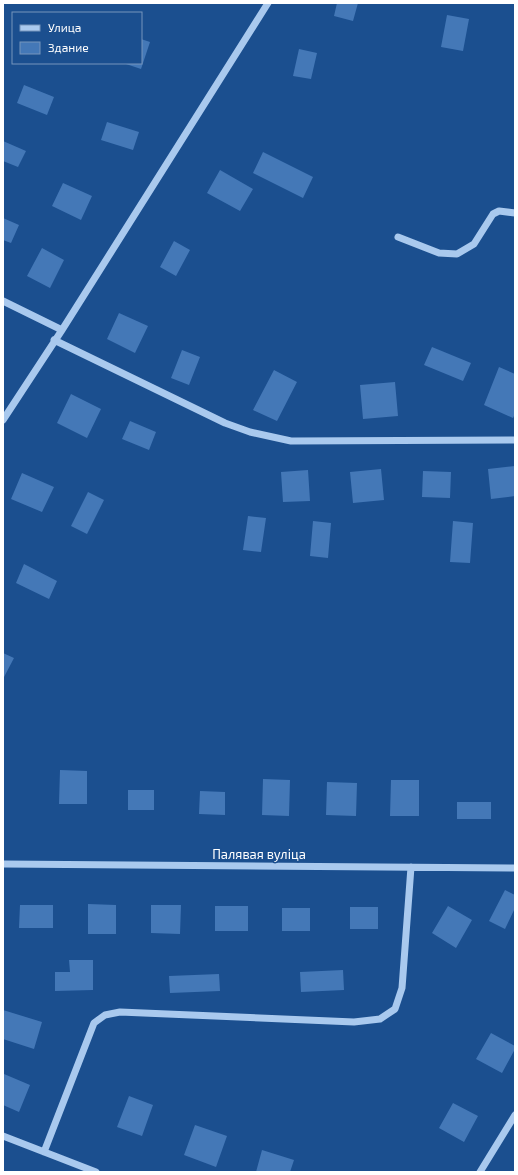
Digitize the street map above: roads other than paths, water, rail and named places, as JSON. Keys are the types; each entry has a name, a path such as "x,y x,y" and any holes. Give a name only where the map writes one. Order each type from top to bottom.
{"street":[{"path":"3,420 54,340 62,330 268,3"},
{"path":"398,237 439,253 457,254 474,244 493,214 499,211 515,213"},
{"path":"3,301 62,330"},
{"path":"54,340 225,423 250,432 291,441 515,440"},
{"name":"Палявая вуліца","path":"3,864 515,868"},
{"path":"44,1152 94,1023 105,1015 120,1012 354,1022 380,1019 394,1009 402,988 411,867"},
{"path":"480,1172 515,1115"},
{"path":"3,1136 96,1172"}]}
